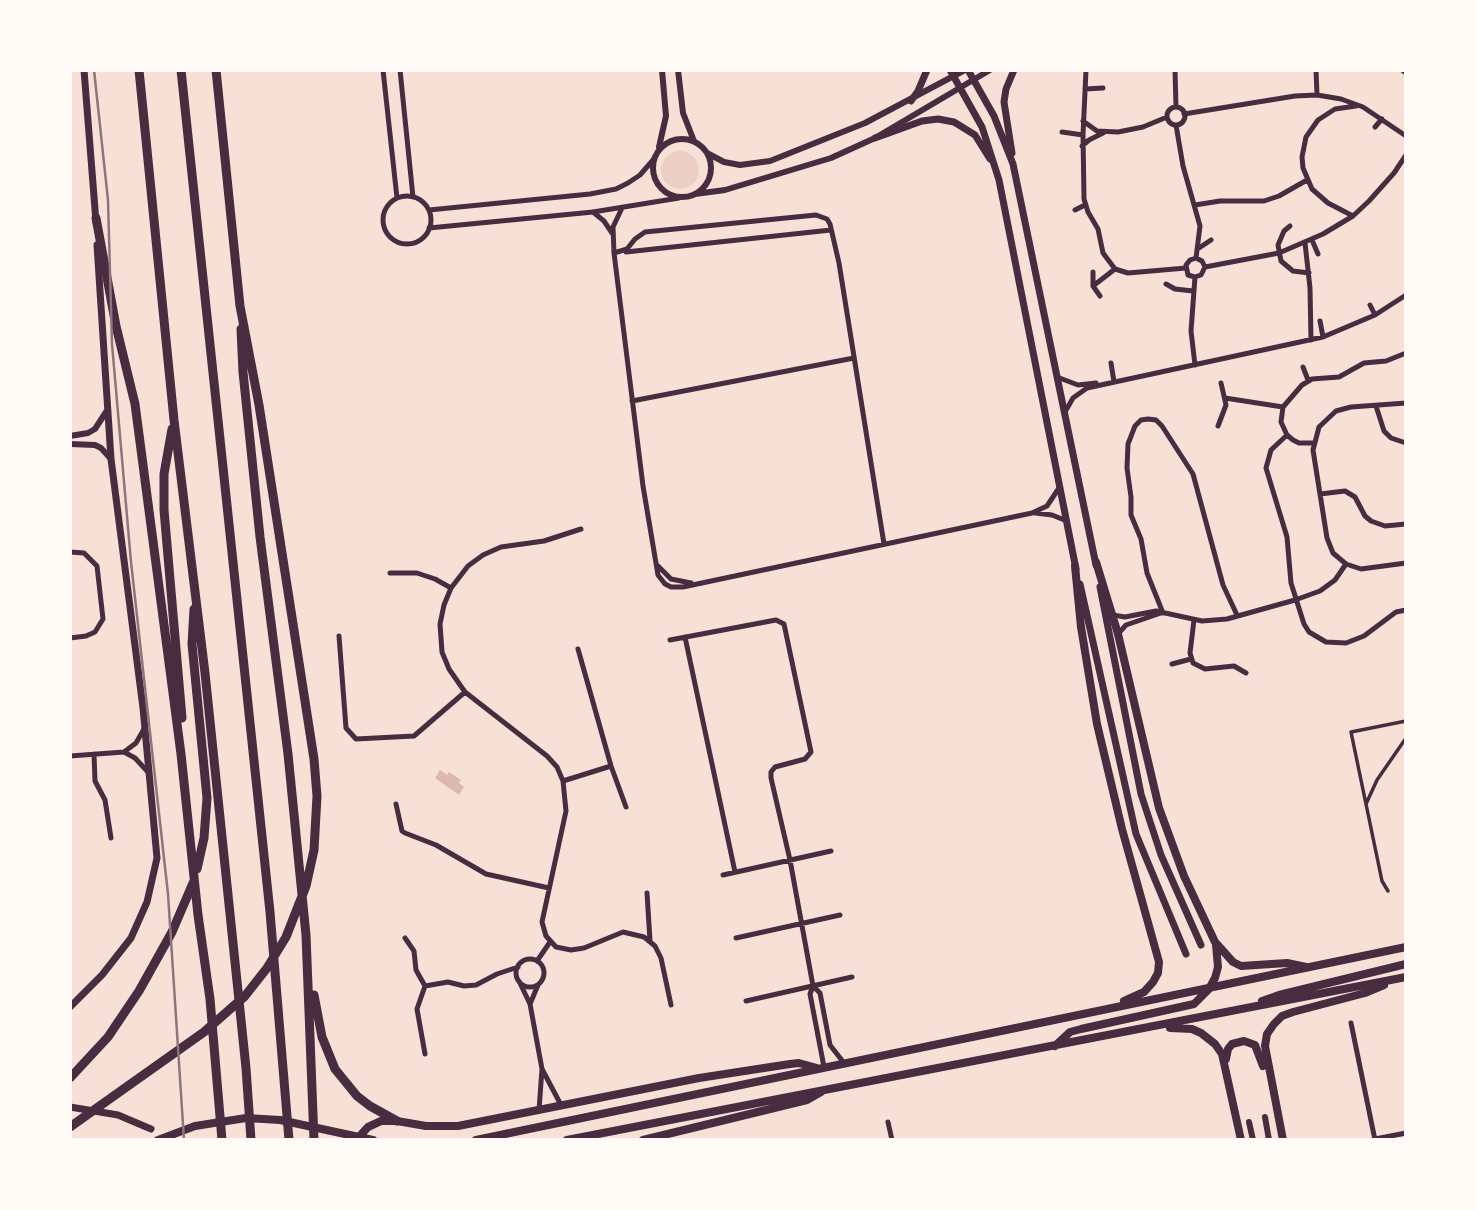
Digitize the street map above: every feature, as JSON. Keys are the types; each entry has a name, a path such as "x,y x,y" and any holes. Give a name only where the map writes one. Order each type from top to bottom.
{"highway":[{"path":"139,70 174,420 196,596 233,945 251,1140"},
{"path":"181,70 271,912 289,1140"},
{"path":"216,70 240,306 243,372 254,482 288,754 308,966 314,1140"},
{"path":"96,218 116,326 132,387 181,754 210,999 222,1140"},
{"path":"70,1127 232,1009 267,968 294,920 311,868 317,796 314,759 240,306"},
{"path":"174,420 166,456 164,510 181,699 181,754"},
{"path":"70,1078 108,1037 124,1014 172,932 200,857 207,798 192,644 196,596"},
{"path":"308,966 322,1037 335,1069 357,1096 397,1121"}],"main road":[{"path":"70,1007 131,938 147,902 158,858 145,725 111,459 84,70"},
{"path":"911,101 927,70"},
{"path":"966,70 995,116 1013,164"},
{"path":"1014,70 1004,102 1013,164 1141,794 1161,855 1201,945"},
{"path":"952,73 982,127 999,180 1076,566 1130,814 1146,862 1186,954"},
{"path":"875,138 922,121 938,119 954,122 975,135 983,145 999,180"},
{"path":"1096,562 1118,634 1159,808 1184,876 1215,942 1233,962 1241,966 1294,963 1309,968"},
{"path":"1076,566 1081,627 1097,724 1158,961 1157,973 1144,992 1109,1008"},
{"path":"1055,1047 1062,1038 1081,1029 1194,1004 1209,989 1217,967 1215,942"},
{"path":"476,1140 1406,947"},
{"path":"1254,1007 1279,995 1406,964"},
{"path":"567,1140 1406,978"},
{"path":"1283,1140 1265,1046 1267,1034 1282,1016 1365,993 1396,980"},
{"path":"1150,1028 1181,1028 1201,1033 1215,1044 1226,1063"},
{"path":"1241,1140 1226,1063 1226,1055 1232,1044 1238,1041 1250,1042 1259,1050 1266,1077 1272,1084"},
{"path":"355,1140 368,1127 382,1121 450,1126 699,1078 799,1063 821,1067"},
{"path":"646,1140 807,1100 823,1090"},
{"path":"70,1107 118,1115 151,1129"},
{"path":"158,1140 186,1128 212,1122 255,1118 297,1123 373,1140"}],"street":[{"path":"383,70 397,198"},
{"path":"400,70 413,197"},
{"path":"429,210 590,194 616,189 640,175 653,160 664,136 666,116 662,70"},
{"path":"678,70 683,113 694,141 707,153 724,162 740,165 763,163 836,136 911,101 952,73 966,70"},
{"path":"429,228 593,212 725,190 808,166 875,138 990,70"},
{"path":"1086,70 1082,146 1085,205 1098,229 1103,253 1115,268 1134,274 1185,268"},
{"path":"1175,70 1176,107"},
{"path":"1316,70 1317,95"},
{"path":"1085,89 1102,89"},
{"path":"1184,114 1295,96 1317,95 1363,107 1406,136"},
{"path":"1176,107 1184,114 1184,120 1176,125"},
{"path":"1176,107 1169,111 1167,117 1170,123 1176,125"},
{"path":"1353,216 1320,197 1307,180 1302,157 1306,137 1318,120 1344,107 1363,107"},
{"path":"1083,121 1105,133 1131,131 1167,117"},
{"path":"1375,127 1381,119"},
{"path":"1176,125 1183,166 1200,226 1196,258"},
{"path":"1062,132 1083,135"},
{"path":"1082,146 1105,133"},
{"path":"657,152 674,140 694,141"},
{"path":"695,194 703,188 711,171 707,153"},
{"path":"1205,267 1279,253 1312,240 1353,216 1382,187 1406,155"},
{"path":"653,160 652,171 661,189 679,198"},
{"path":"1195,205 1220,201 1264,201 1307,180"},
{"path":"413,197 424,203 429,210 429,228 423,237 410,244 397,242 389,237 384,228 386,208 397,198 413,197"},
{"path":"1075,210 1085,205"},
{"path":"622,208 615,220 612,234 614,253 643,486 658,575 665,584 677,588 698,584 1032,513 1044,513 1067,521"},
{"path":"593,212 604,221 612,234"},
{"path":"622,252 645,232 816,215 827,219 839,263 884,544"},
{"path":"1290,226 1280,238 1281,261 1293,271 1309,273"},
{"path":"614,253 831,230"},
{"path":"1199,247 1211,240"},
{"path":"1293,240 1295,248"},
{"path":"1312,240 1318,254"},
{"path":"1305,243 1309,273 1311,340"},
{"path":"1185,268 1190,260 1196,258 1202,261 1205,267"},
{"path":"1236,262 1236,270"},
{"path":"1185,268 1188,275 1195,277 1201,275 1205,267"},
{"path":"1093,286 1115,268"},
{"path":"1093,272 1093,286 1100,296"},
{"path":"1195,277 1191,331 1195,365"},
{"path":"1166,284 1175,289 1193,291"},
{"path":"1065,413 1079,392 1113,382 1323,337 1375,315 1406,295"},
{"path":"1370,305 1375,315"},
{"path":"1320,321 1323,337"},
{"path":"1314,443 1299,443 1287,435 1281,422 1283,407 1308,380 1339,377 1364,363 1386,361 1406,353"},
{"path":"632,401 854,358"},
{"path":"1111,363 1113,382"},
{"path":"1303,367 1308,380"},
{"path":"1057,377 1078,385 1113,382"},
{"path":"1218,426 1224,413 1226,398 1221,383"},
{"path":"1226,398 1283,407"},
{"path":"1406,403 1351,407 1336,411 1319,427 1314,443 1329,546 1353,568 1370,569 1406,563"},
{"path":"1376,406 1384,431 1391,438 1406,443"},
{"path":"70,436 95,429 105,418 107,410"},
{"path":"1162,613 1147,573 1141,539 1130,514 1128,444 1135,426 1141,420 1148,419 1162,426 1193,474 1223,585 1237,615"},
{"path":"1287,435 1271,450 1266,468 1289,546 1291,583 1304,624 1317,638 1336,644 1364,636 1388,617 1406,610"},
{"path":"70,444 95,445 102,448 111,459"},
{"path":"1032,513 1051,502 1060,485"},
{"path":"1320,494 1340,491 1350,493 1371,521 1385,526 1406,524"},
{"path":"580,530 544,541 510,545 492,551 468,566 450,588 441,615 441,643 449,670 465,692 547,756 564,781 566,811 542,922 546,936 556,947 571,950 623,932 637,934 650,941 661,958 671,1006"},
{"path":"70,552 84,553 97,566 103,613 102,624 96,632 70,638"},
{"path":"1112,614 1125,617 1153,611 1210,621 1296,600 1328,586 1346,564"},
{"path":"390,573 417,573 450,588"},
{"path":"1118,634 1126,625 1162,613"},
{"path":"670,640 776,620 783,624 811,752 805,759 775,767 770,775 813,986 810,994 819,1037 821,1067"},
{"path":"1194,620 1191,659 1201,669 1234,666 1246,673"},
{"path":"340,636 346,728 356,739 414,736 465,692"},
{"path":"685,637 735,872"},
{"path":"578,649 611,766 626,807"},
{"path":"1172,664 1191,659"},
{"path":"1388,891 1382,881 1351,732 1406,721"},
{"path":"70,756 121,752 139,739 145,725"},
{"path":"1366,804 1377,780 1406,738"},
{"path":"121,752 141,763 150,775"},
{"path":"94,754 95,780 105,800 111,838"},
{"path":"564,781 611,766"},
{"path":"396,804 405,833 436,845 486,874 550,888"},
{"path":"723,875 831,851"},
{"path":"648,892 650,941"},
{"path":"736,938 840,915"},
{"path":"405,938 414,951 416,970 425,986 417,1009 425,1054"},
{"path":"537,961 550,942"},
{"path":"425,986 442,982 476,985 518,967 524,961 537,961"},
{"path":"530,1004 544,974 537,961"},
{"path":"518,967 518,980 530,1004 542,1069 539,1110"},
{"path":"503,973 524,986 538,984"},
{"path":"746,1002 852,977"},
{"path":"813,986 820,993 830,1045 844,1063"},
{"path":"1351,1023 1375,1140 1406,1133"},
{"path":"819,1037 826,1035"},
{"path":"542,1069 561,1105"},
{"path":"1265,1116 1269,1140"},
{"path":"888,1122 892,1140"},
{"path":"1249,1122 1253,1140"}],"shaded area":[{"path":"680,151 694,156 699,170 694,184 680,189 666,184 661,170 666,156"},
{"path":"440,770 461,780 459,783 464,787 459,795 435,778"}],"railway":[{"path":"94,70 108,200 112,344 131,562 168,894 184,1140"}]}
